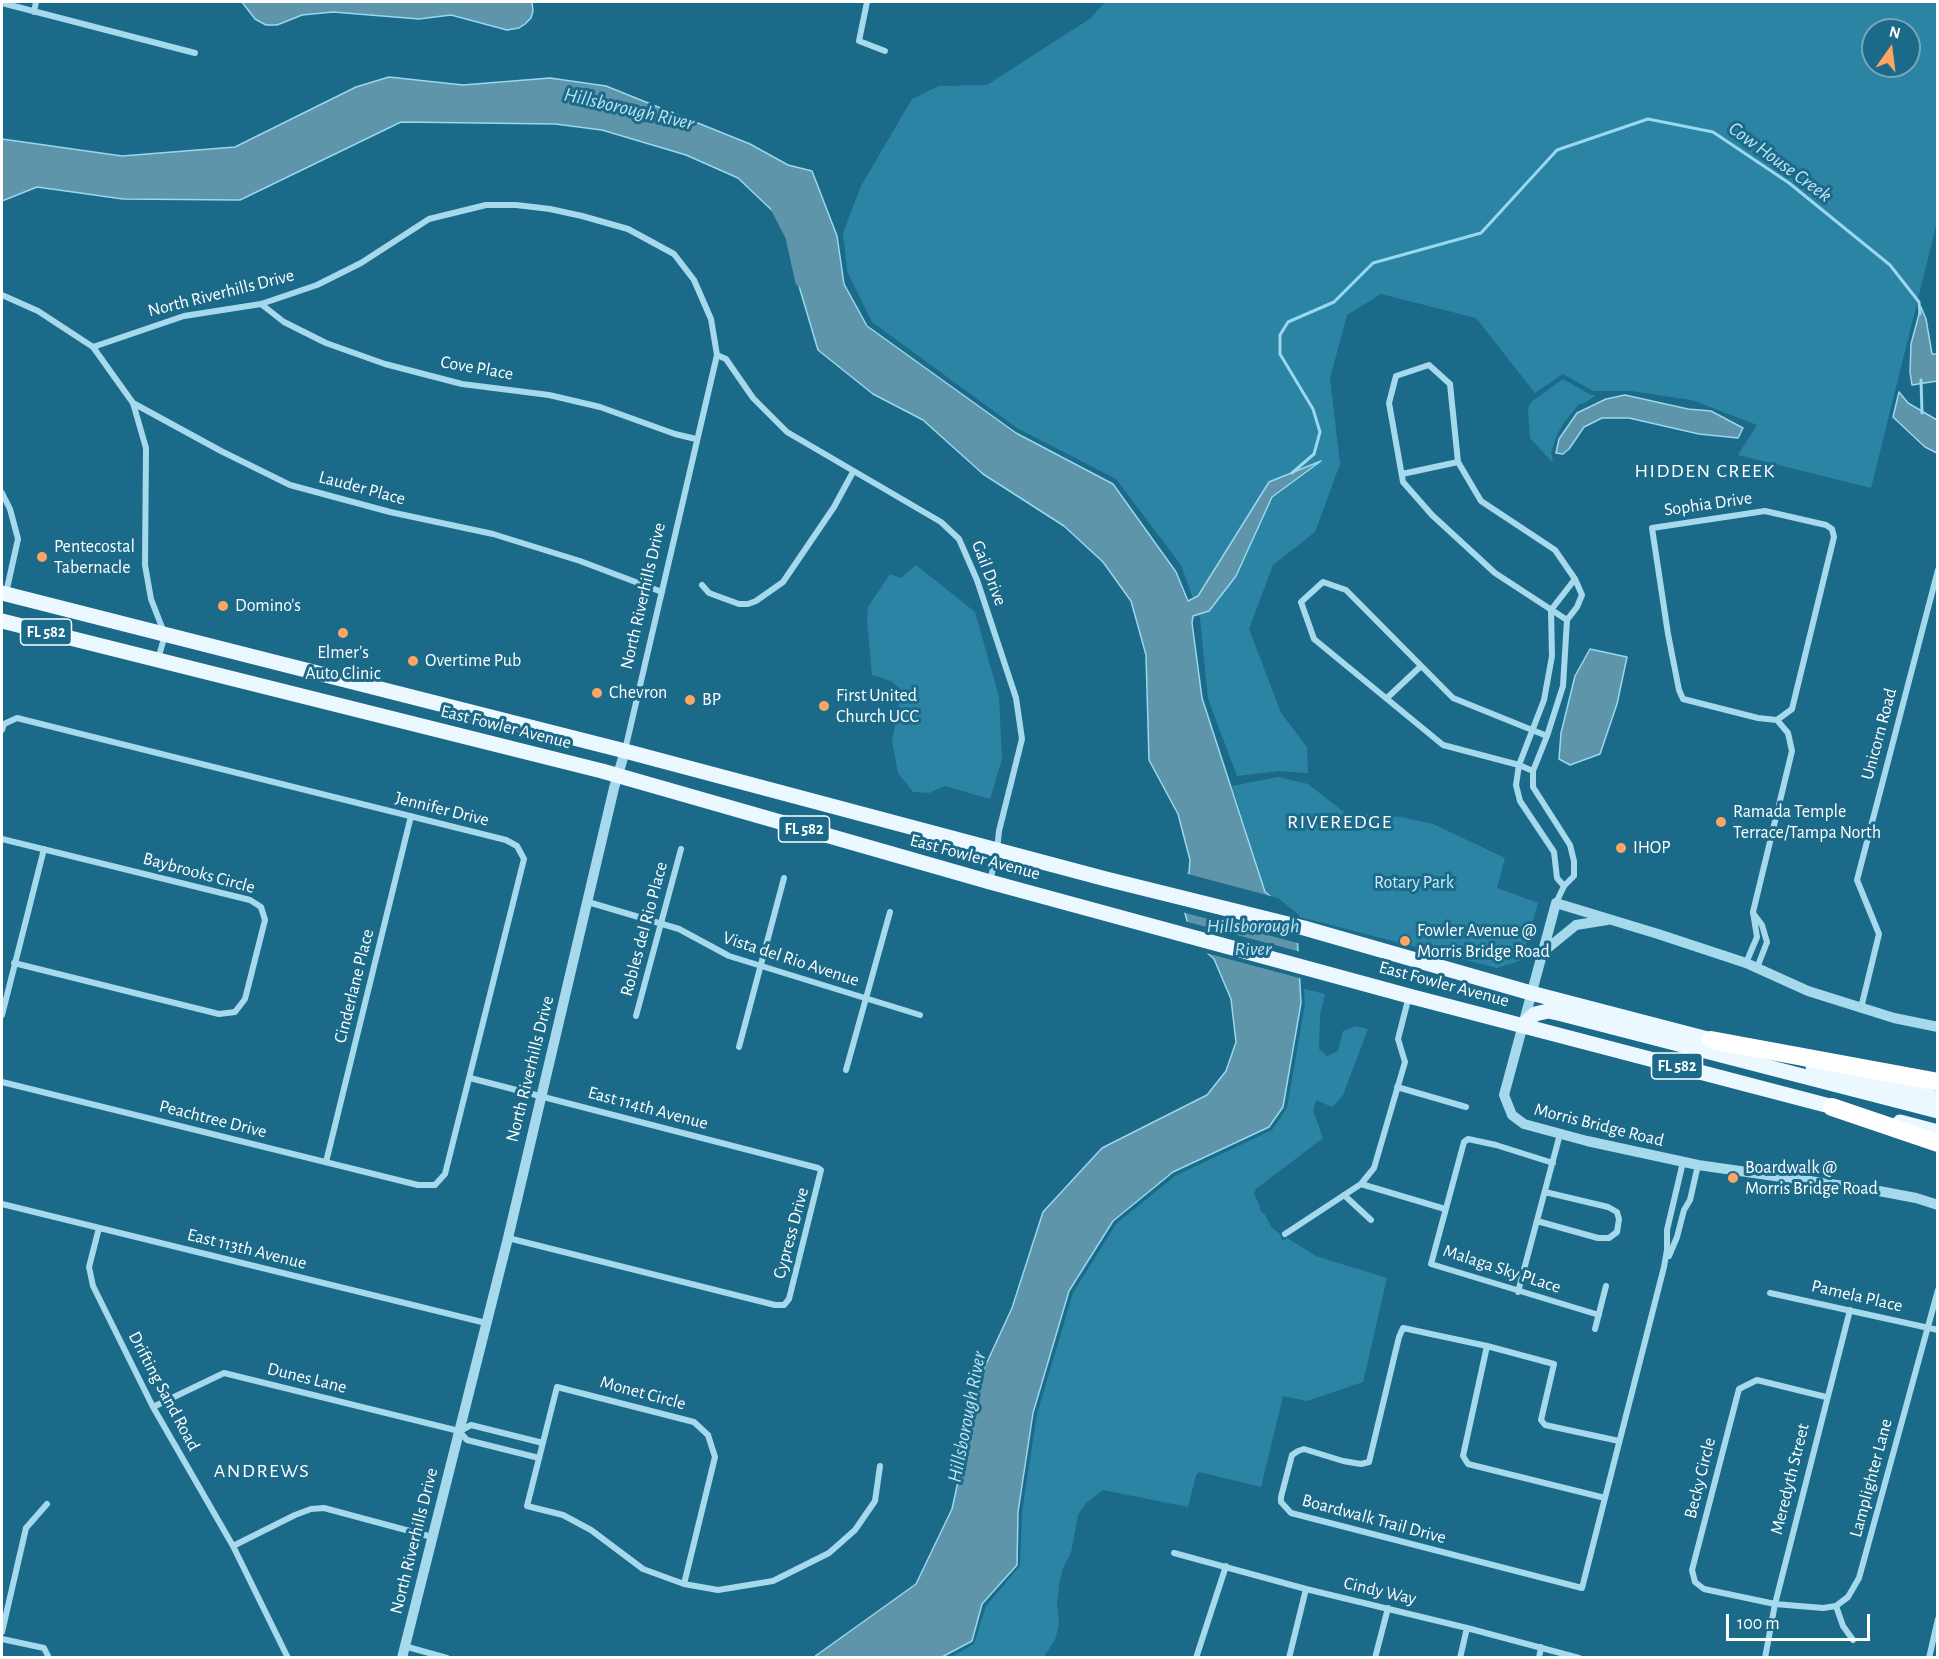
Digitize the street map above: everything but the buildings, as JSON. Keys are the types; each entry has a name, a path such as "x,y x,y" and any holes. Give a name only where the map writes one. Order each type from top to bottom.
{"highway":[{"path":"1711,1040 1938,1082"},
{"path":"1832,1107 1938,1143"}],"main road":[{"name":"East Fowler Avenue","path":"3,594 625,751 997,850 1304,928 1531,993 1938,1099"},
{"name":"East Fowler Avenue","path":"2,621 618,776 990,882 1409,996 1832,1107 1938,1131"},
{"path":"1522,1026 1534,1014 1548,1011 1938,1111"}],"street":[{"path":"34,12 36,2"},
{"path":"867,2 859,41 885,51"},
{"path":"2,3 195,53"},
{"name":"North Riverhills Drive","path":"93,346 184,316 261,304 317,285 362,263 429,219 486,205 516,205 550,209 628,229 674,254 694,280 711,319 717,355 508,1238 403,1652"},
{"path":"2,295 38,311 93,346"},
{"name":"Cove Place","path":"261,304 284,322 326,343 385,364 462,384 549,395 600,407 675,434 696,439"},
{"name":"Lauder Place","path":"93,346 133,403 221,451 290,485 390,512 493,534 580,561 662,592"},
{"name":"Gail Drive","path":"717,355 726,359 753,398 787,432 941,522 959,539 977,580 1016,698 1022,740 999,831 990,882"},
{"path":"1567,620 1495,573 1432,515 1403,482 1389,403 1396,376 1429,365 1450,384 1458,462 1481,501 1555,550 1575,579 1582,595 1577,607 1567,620 1563,686 1533,771 1533,787 1570,845 1574,876 1564,886 1556,903 1746,963 1808,991 1894,1018 1938,1027"},
{"path":"133,403 146,448 145,565 151,599 165,635 158,659"},
{"path":"1402,474 1458,462"},
{"path":"702,585 709,593 739,604 748,604 783,582 834,507 853,472"},
{"path":"2,493 10,509 18,539 3,594"},
{"name":"Sophia Drive","path":"1766,511 1826,525 1832,529 1834,537 1792,709 1777,720 1758,718 1683,699 1679,690 1668,634 1652,528 1766,511"},
{"name":"Unicorn Road","path":"1861,1008 1879,934 1857,880 1938,570"},
{"path":"1564,886 1557,878 1554,852 1520,801 1516,785 1519,765 1544,700 1552,656 1551,610 1575,579"},
{"path":"1533,771 1519,765 1443,745 1314,639 1301,602 1323,582 1346,591 1453,698 1547,736"},
{"path":"1552,656 1566,657"},
{"path":"1387,698 1421,666"},
{"name":"Jennifer Drive","path":"2,730 4,724 17,718 506,840 517,846 524,859 445,1174 435,1185 418,1185"},
{"path":"1746,963 1757,937 1753,912 1792,751 1788,733 1777,720"},
{"name":"Cinderlane Place","path":"326,1162 411,816"},
{"path":"2,839 44,849 2,1015"},
{"name":"Baybrooks Circle","path":"14,963 219,1014 235,1012 245,999 265,920 261,907 250,900 44,849"},
{"name":"Robles del Rio Place","path":"636,1016 681,849"},
{"path":"739,1047 784,878"},
{"name":"Vista del Rio Avenue","path":"588,902 661,922 679,929 715,950 761,967 920,1015"},
{"name":"Morris Bridge Road","path":"1556,903 1504,1095 1512,1115 1524,1124 1560,1134 1683,1162 1879,1191 1938,1205"},
{"path":"846,1070 890,912"},
{"path":"1753,912 1762,925 1767,942 1757,968"},
{"path":"1543,952 1576,925 1612,920"},
{"path":"1285,1234 1361,1184 1374,1168 1405,1062 1398,1039 1409,996"},
{"name":"East 114th Avenue","path":"470,1078 818,1168"},
{"name":"Peachtree Drive","path":"2,1082 418,1185"},
{"path":"1397,1087 1466,1107"},
{"path":"1518,1292 1560,1134"},
{"name":"Malaga Sky PLace","path":"1553,1163 1496,1145 1468,1139 1464,1142 1431,1264 1599,1315"},
{"name":"Boardwalk Trail Drive","path":"1619,1441 1545,1425 1541,1420 1554,1364 1487,1346 1403,1328 1369,1462 1361,1464 1304,1449 1298,1451 1292,1455 1281,1502 1291,1513 1582,1588 1664,1267 1667,1230 1683,1162"},
{"name":"Boardwalk Trail Drive","path":"1664,1267 1677,1237 1684,1210 1690,1200 1698,1165"},
{"name":"Cypress Drive","path":"508,1238 775,1305 784,1305 789,1299 820,1178 821,1170 818,1168"},
{"path":"1361,1184 1445,1209"},
{"path":"1537,1221 1598,1238 1609,1238 1617,1232 1617,1212 1608,1207 1545,1192"},
{"path":"1344,1195 1371,1220"},
{"name":"East 113th Avenue","path":"2,1204 486,1323"},
{"name":"Drifting Sand Road","path":"99,1228 89,1268 93,1286 153,1407 233,1546 288,1658"},
{"path":"1595,1329 1606,1286"},
{"name":"Lamplighter Lane","path":"1836,1606 1848,1598 1859,1578 1938,1290"},
{"name":"Pamela Place","path":"1770,1293 1938,1330"},
{"name":"Meredyth Street","path":"1765,1658 1775,1604 1850,1310"},
{"path":"1487,1346 1463,1456 1468,1464 1605,1498"},
{"name":"Dunes Lane","path":"153,1407 225,1373 459,1431 467,1440 539,1458"},
{"name":"Becky Circle","path":"1775,1604 1704,1590 1695,1582 1692,1570 1738,1389 1757,1380 1826,1397"},
{"name":"Monet Circle","path":"557,1387 694,1422 708,1435 715,1457 684,1584 643,1569 591,1530 563,1515 527,1506 539,1458 557,1387"},
{"name":"Dunes Lane","path":"459,1431 471,1425 543,1443"},
{"path":"684,1584 718,1590 773,1581 829,1553 855,1530 875,1501 880,1466"},
{"path":"2,1632 26,1528 47,1504"},
{"path":"233,1546 295,1515 310,1509 324,1508 432,1537"},
{"name":"Cindy Way","path":"1174,1553 1579,1658"},
{"path":"1196,1658 1226,1566"},
{"path":"1289,1658 1306,1589"},
{"path":"1775,1604 1823,1608 1836,1606 1843,1626 1853,1640"},
{"path":"1375,1658 1388,1608"},
{"path":"1929,1658 1938,1619"},
{"path":"1460,1658 1467,1628"},
{"path":"2,1639 44,1648 49,1658"},
{"path":"1539,1658 1541,1647"},
{"path":"403,1652 447,1658"}],"green space":[{"path":"1105,2 1937,2 1937,222 1871,488 1738,455 1757,425 1692,400 1631,391 1593,391 1563,374 1535,393 1476,318 1381,294 1347,315 1330,378 1340,464 1315,532 1273,565 1249,629 1281,713 1307,747 1308,773 1280,771 1237,776 1208,699 1200,618 1181,565 1116,479 1017,428 872,322 847,271 843,233 861,186 912,99 939,86 987,85 1091,18"},
{"path":"1563,379 1591,395 1596,395 1585,403 1579,404 1563,424 1556,437 1551,453 1553,461 1551,461 1530,438 1528,408 1531,402"},
{"path":"916,565 975,612 999,697 1002,759 990,799 945,786 929,793 913,792 898,773 892,741 899,706 899,688 891,681 872,675 868,607 890,574 901,578"},
{"name":"Rotary Park","path":"1278,777 1308,784 1345,813 1400,817 1433,824 1505,858 1497,888 1538,903 1519,961 1497,968 1296,916 1265,892 1232,786"},
{"path":"1304,989 1325,994 1320,1015 1319,1049 1327,1056 1338,1051 1343,1031 1356,1026 1368,1029 1343,1095 1332,1107 1316,1100 1313,1110 1323,1138 1256,1189 1254,1194 1259,1209 1283,1241 1287,1238 1316,1256 1387,1278 1363,1382 1307,1401 1283,1396 1261,1487 1199,1472 1196,1475 1188,1507 1103,1490 1086,1503 1078,1515 1071,1553 1063,1568 1059,1585 1057,1604 1059,1624 1055,1640 1045,1655 1042,1658 951,1657 974,1644 986,1606 1020,1566 1022,1512 1037,1414 1073,1293 1116,1224 1175,1176 1272,1130 1287,1108 1305,1004"}],"water":[{"path":"242,2 532,2 533,11 531,18 525,24 519,28 507,30 451,15 419,19 333,12 302,15 277,25 266,25 255,19"},
{"name":"Hillsborough River","path":"389,77 463,85 550,78 606,86 750,144 788,165 812,171 837,236 844,284 867,326 1016,433 1113,484 1176,572 1188,601 1198,596 1269,482 1321,461 1272,497 1236,576 1209,611 1193,616 1192,623 1202,698 1265,892 1296,916 1301,1003 1283,1107 1269,1127 1173,1172 1113,1221 1069,1291 1033,1413 1018,1512 1017,1565 982,1604 972,1641 942,1657 814,1657 916,1584 952,1509 982,1373 1012,1308 1043,1212 1102,1148 1207,1095 1226,1071 1236,1042 1231,999 1214,959 1192,939 1177,884 1189,873 1190,860 1178,814 1149,760 1146,655 1131,601 1103,562 1064,526 983,474 923,420 873,394 818,350 796,276 801,238 738,178 686,155 602,130 555,124 401,122 240,200 123,199 37,187 2,201 2,139 122,156 235,147 356,87"},
{"path":"1921,307 1926,319 1932,354 1937,354 1937,381 1912,385 1911,344"},
{"path":"1899,392 1908,403 1937,420 1937,453 1925,447 1893,417"},
{"path":"1625,395 1688,409 1711,411 1743,428 1738,438 1699,434 1629,418 1602,418 1584,427 1563,454 1556,453 1559,439 1577,413 1606,399"},
{"path":"1590,649 1627,657 1617,704 1600,754 1570,765 1559,759 1561,733 1575,676"}],"pier":[{"path":"1184,873 1278,898 1299,915 1301,944 1182,912 1174,884"},
{"path":"1184,921 1301,952 1303,979 1202,952 1189,940"}],"waterway":[{"name":"Cow House Creek","path":"1292,473 1314,454 1320,432 1313,409 1280,354 1280,335 1288,322 1334,302 1373,263 1481,233 1557,150 1648,119 1713,132 1789,183 1890,265 1919,302 1920,314"},
{"name":"Hillsborough River","path":"779,208 793,235 803,280"},
{"name":"Cow House Creek","path":"1921,380 1922,413"}],"place":[{"name":"Pentecostal Tabernacle","path":"42,557"},
{"name":"Domino's","path":"223,606"},
{"name":"Elmer's Auto Clinic","path":"343,633"},
{"name":"Overtime Pub","path":"413,661"},
{"name":"Chevron","path":"597,693"},
{"name":"BP","path":"690,700"},
{"name":"First United Church UCC","path":"824,706"},
{"name":"Ramada Temple Terrace/Tampa North","path":"1721,822"},
{"name":"IHOP","path":"1621,848"},
{"name":"Fowler Avenue @ Morris Bridge Road","path":"1405,941"},
{"name":"Boardwalk @ Morris Bridge Road","path":"1733,1178"}],"district":[{"name":"HIDDEN CREEK","path":"1705,471"},
{"name":"RIVEREDGE","path":"1340,822"},
{"name":"ANDREWS","path":"262,1471"}]}
